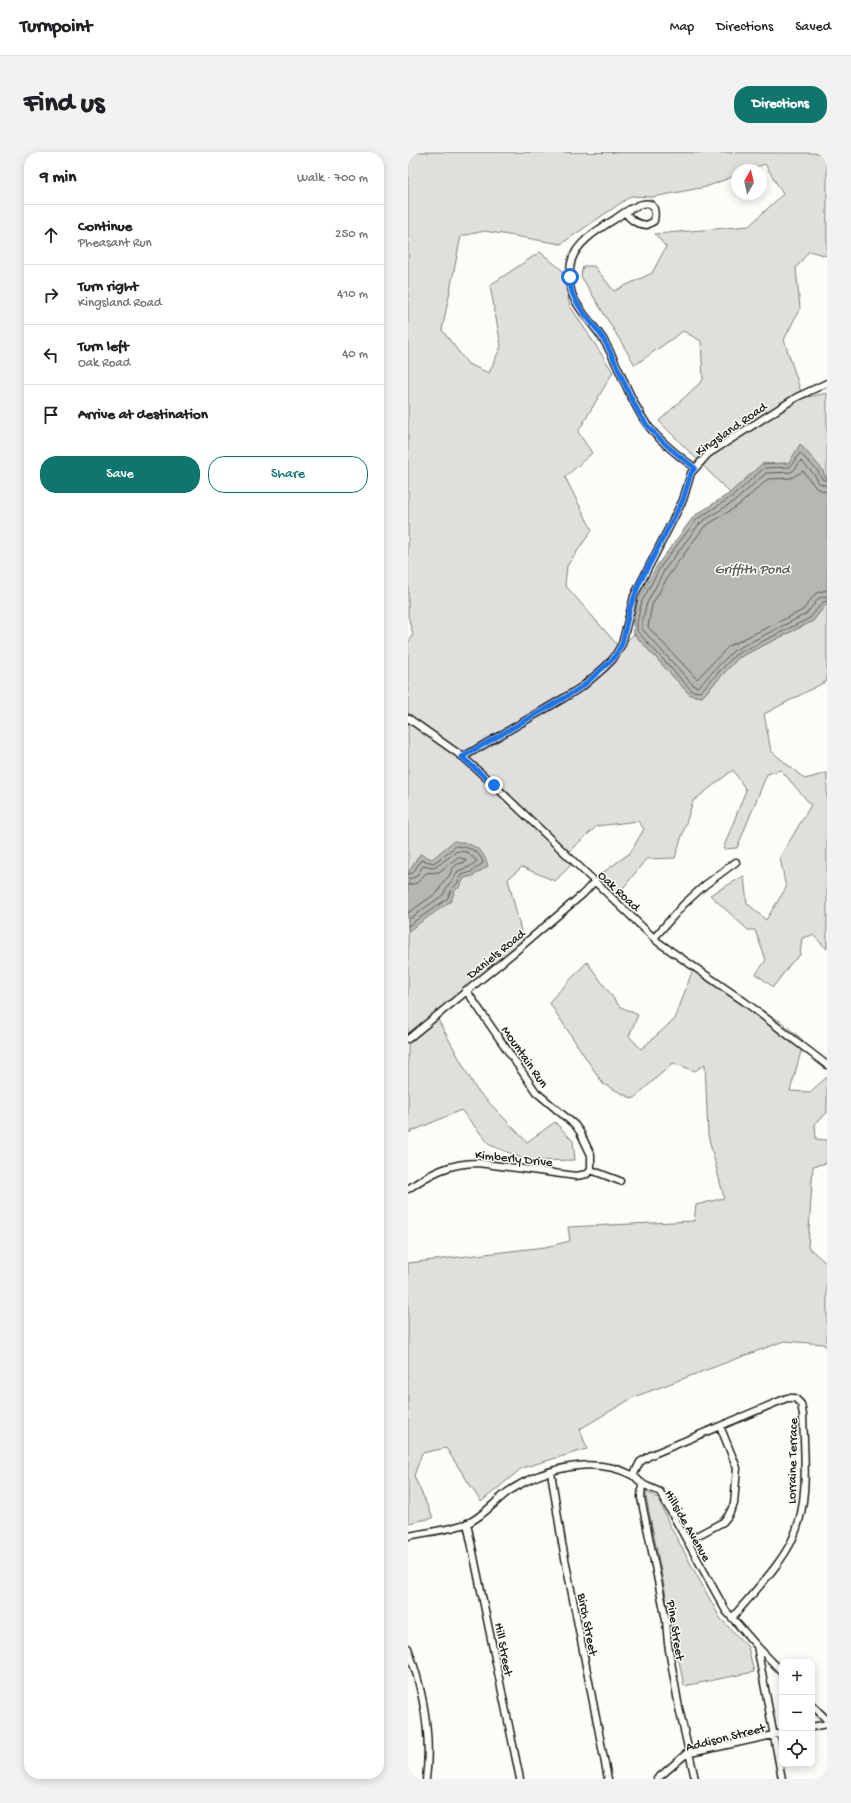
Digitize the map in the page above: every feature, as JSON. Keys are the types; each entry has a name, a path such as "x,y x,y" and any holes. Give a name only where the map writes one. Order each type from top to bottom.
{"street":[{"path":"625,212 631,220 639,224 648,225 654,221 654,210 647,203 641,203 625,212 597,231 578,249 571,264 571,290 576,302 613,356 646,424 662,442 695,468"},
{"name":"Kingsland Road","path":"462,757 577,690 613,659 622,644 630,608 639,584 677,512 691,473 708,454 797,397 827,383"},
{"name":"Oak Road","path":"408,718 462,757 494,785 654,938 671,952 745,1002 827,1065"},
{"path":"654,938 684,904 705,884 736,862"},
{"name":"Daniels Road","path":"408,1038 517,950 583,894 594,882"},
{"name":"Mountain Run","path":"466,990 531,1086 580,1132 591,1155 591,1170"},
{"name":"Kimberly Drive","path":"408,1189 436,1171 465,1163 478,1163 576,1176 587,1174 591,1170"},
{"path":"591,1170 620,1181"},
{"name":"Lorraine Terrace","path":"632,1476 637,1465 643,1459 787,1398 795,1398 803,1408 804,1484 801,1515 798,1527 783,1555 732,1618"},
{"path":"687,1541 723,1522 731,1512 734,1504 737,1468 720,1426"},
{"name":"Hillside Avenue","path":"408,1536 467,1523 478,1518 508,1492 518,1486 551,1472 577,1466 595,1465 612,1468 632,1476 660,1492 722,1605 757,1646"},
{"name":"Birch Street","path":"551,1472 563,1550 608,1779"},
{"name":"Pine Street","path":"642,1483 641,1498 666,1620 668,1644 679,1708 695,1779"},
{"name":"Hill Street","path":"467,1523 520,1779"},
{"path":"757,1646 779,1669"},
{"path":"757,1646 782,1779"},
{"path":"408,1648 425,1710 428,1745 426,1779"},
{"path":"815,1708 827,1720"},
{"path":"815,1726 827,1724"},
{"name":"Addison Street","path":"657,1779 686,1754 779,1734"}],"shaded area":[{"path":"408,152 827,153 827,256 809,251 796,268 800,308 784,340 803,398 827,393 827,480 822,469 789,463 762,464 730,493 659,421 703,380 701,341 683,331 635,365 581,276 583,266 594,266 614,291 652,273 666,247 655,234 749,226 783,194 767,167 767,164 731,164 731,177 706,187 653,197 631,196 561,244 485,231 461,236 442,330 468,364 489,373 501,346 490,285 540,252 562,270 570,306 613,372 578,432 592,453 565,477 592,530 567,566 565,585 620,648 634,634 690,695 702,697 738,658 813,621 827,603 827,681 764,714 771,751 805,779 827,773 827,949 813,935 802,938 800,955 792,962 773,987 756,974 766,960 755,930 748,930 710,895 744,876 747,903 766,920 786,888 780,857 811,805 781,770 767,774 737,848 723,849 746,790 733,770 693,801 675,858 646,859 614,900 594,879 630,853 644,829 638,821 597,826 566,854 574,862 555,881 522,867 508,879 524,943 436,1016 476,1089 527,1142 555,1122 573,1141 575,1160 529,1161 490,1145 461,1110 408,1133 408,643 413,634 408,616"},
{"path":"587,962 619,1006 638,1015 629,1036 641,1049 675,1019 694,966 750,1007 780,1021 804,1041 790,1091 810,1092 827,1077 827,1113 815,1123 816,1139 827,1140 827,1163 813,1166 808,1247 827,1264 827,1347 823,1344 784,1341 634,1397 580,1429 587,1449 522,1468 481,1502 446,1448 422,1453 414,1476 433,1518 408,1523 408,1263 545,1247 570,1241 568,1227 694,1221 696,1205 724,1198 708,1135 705,1064 695,1071 673,1063 633,1099 603,1084 549,1002"},
{"path":"645,1491 659,1499 669,1524 720,1618 748,1647 754,1672 684,1686"}],"water":[{"name":"Griffith Pond","path":"800,444 822,469 827,480 827,603 813,621 738,658 702,697 690,695 634,634 633,622 638,600 658,564 694,516 730,493 762,464 789,463"},
{"path":"454,841 471,845 476,848 483,854 488,866 473,876 464,878 460,887 455,890 451,901 408,931 408,873 420,854 432,859"}],"route":[{"path":"494,785 462,757 532,718 583,686 613,659 625,636 630,608 639,584 683,500 691,473 695,468 662,442 646,424 613,356 576,302 570,286 570,277"}]}
